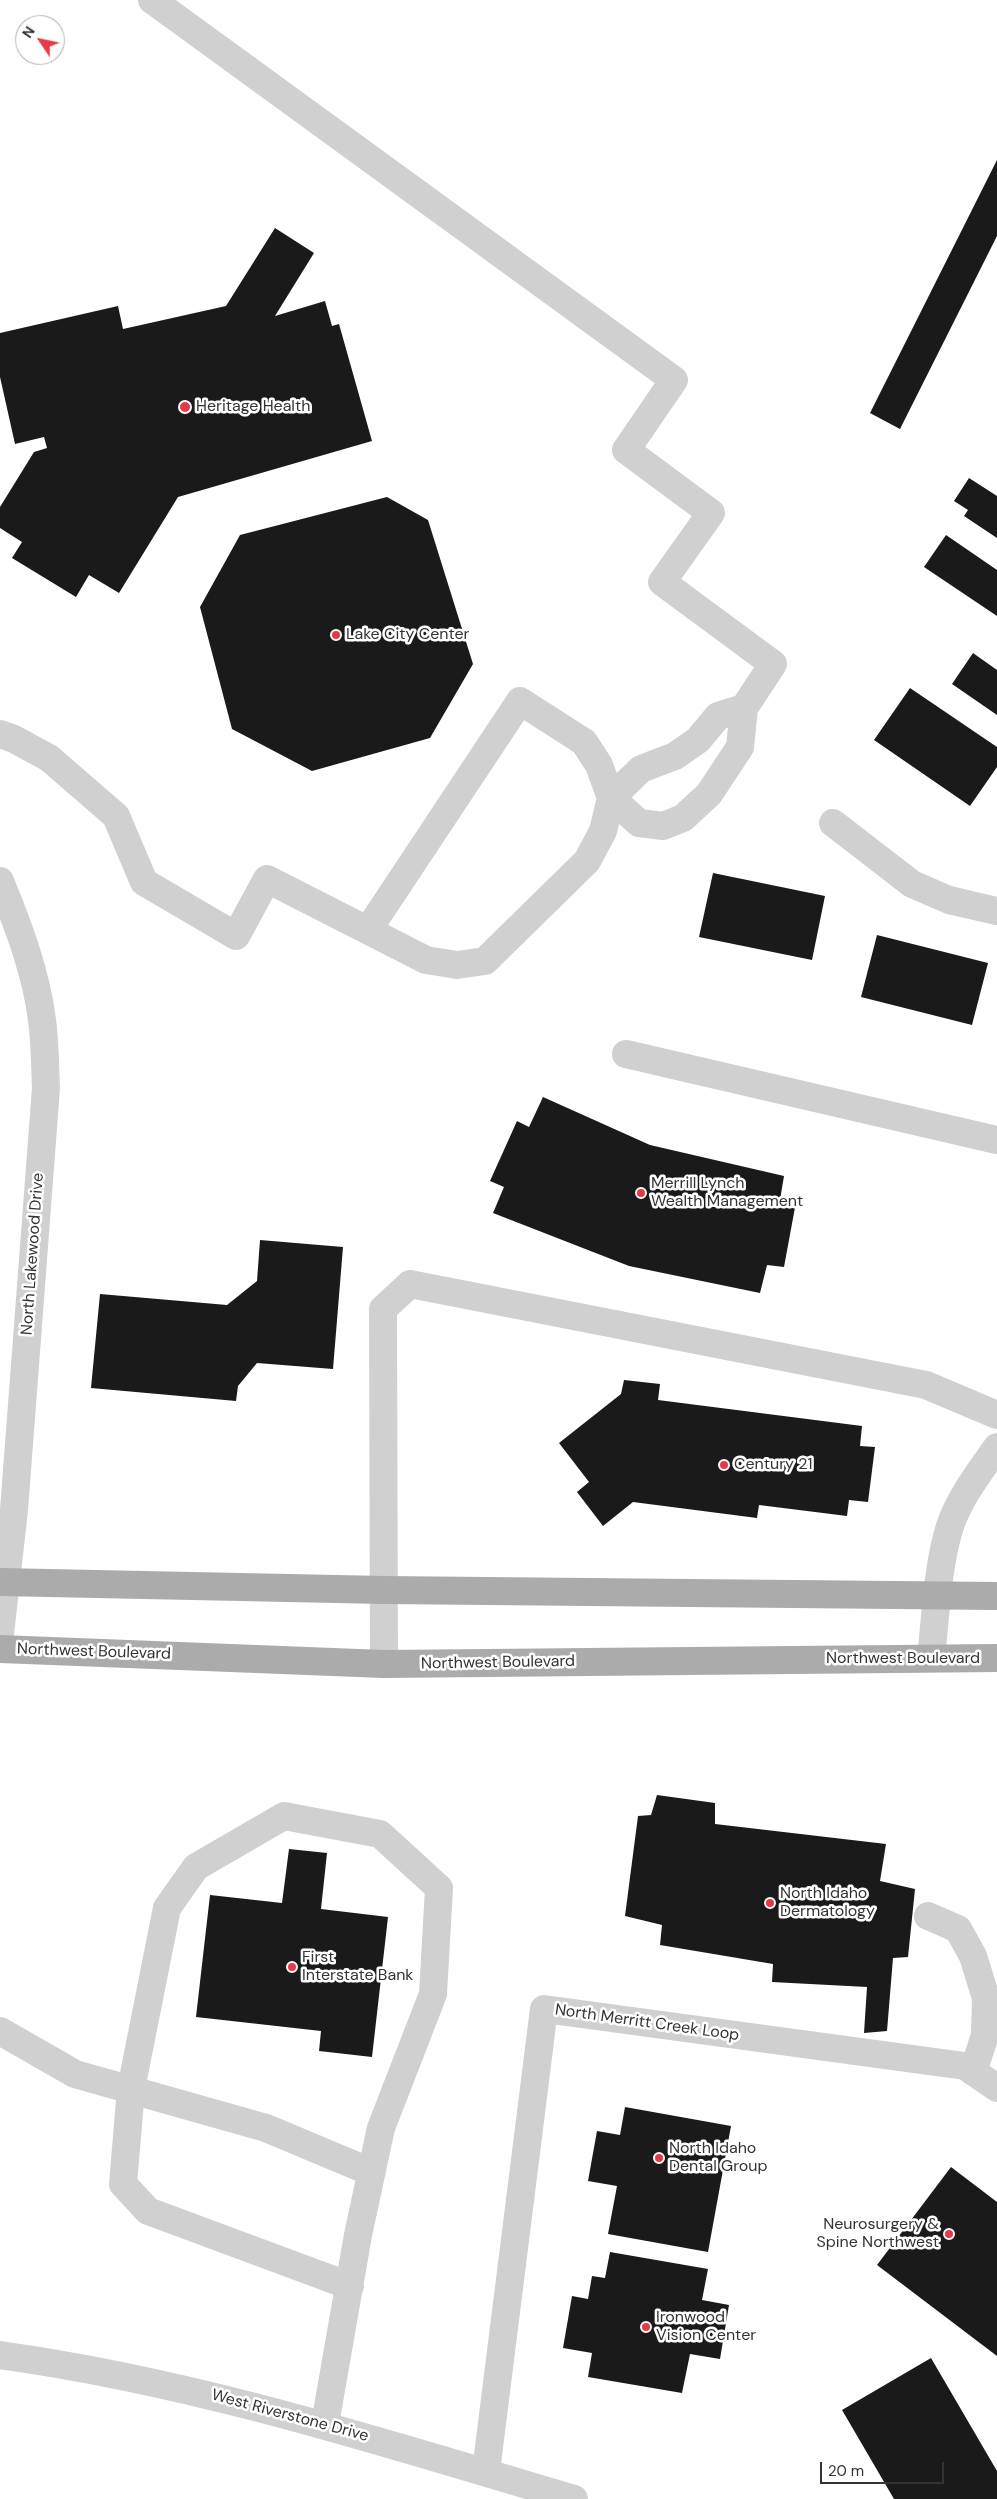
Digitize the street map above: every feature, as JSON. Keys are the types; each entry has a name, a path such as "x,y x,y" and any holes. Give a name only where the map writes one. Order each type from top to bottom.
{"main road":[{"path":"3,1582 384,1590 997,1596"},
{"name":"Northwest Boulevard","path":"0,1648 384,1664 997,1658"}],"street":[{"path":"152,0 674,380 626,450 711,513 662,582 773,664 744,708 740,747 709,794 683,818 663,826 639,823 611,798 599,765 584,742 520,701 368,930"},
{"path":"0,734 14,739 49,758 116,816 144,882 236,936 267,879 426,960 458,965 485,961 587,861 603,831 611,798 641,769 675,756 698,740 718,716 744,708"},
{"path":"833,823 912,884 949,900 997,910"},
{"name":"North Lakewood Drive","path":"0,881 19,929 33,975 42,1019 46,1088 10,1434 0,1634"},
{"path":"626,1054 997,1140"},
{"path":"384,1664 383,1308 410,1284 926,1385 997,1415"},
{"path":"932,1658 940,1567 951,1524 968,1489 997,1447"},
{"path":"325,2424 371,2172 381,2128 433,1994 439,1888 380,1834 284,1816 196,1867 167,1908 131,2089 122,2184 148,2211 350,2286"},
{"path":"928,1916 958,1929 973,1956 986,1998 985,2034 973,2072"},
{"name":"North Merritt Creek Loop","path":"486,2471 544,2009 965,2066 997,2088"},
{"path":"0,2031 75,2074 266,2128 371,2172"},
{"name":"West Riverstone Drive","path":"0,2355 196,2392 325,2424 486,2471 558,2497"}],"building":[{"path":"997,160 997,236 900,429 870,413"},
{"name":"Heritage Health","path":"275,228 314,253 275,316 325,301 332,326 339,324 372,441 178,497 119,593 89,575 76,597 12,558 22,542 0,528 0,507 34,452 47,448 44,437 15,444 0,377 0,333 118,306 123,329 226,306"},
{"path":"969,478 997,496 997,538 964,516 968,510 954,501"},
{"name":"Lake City Center","path":"387,497 428,520 473,664 430,738 312,771 232,729 200,607 240,535"},
{"path":"946,535 997,570 997,616 924,567"},
{"path":"973,653 997,670 997,715 952,684"},
{"path":"910,688 997,747 997,767 970,806 874,740"},
{"path":"713,873 825,896 812,960 699,937"},
{"path":"877,935 988,963 972,1025 861,997"},
{"name":"Merrill Lynch Wealth Management","path":"543,1097 650,1145 784,1176 780,1200 796,1202 784,1267 767,1265 760,1293 629,1266 493,1213 504,1187 490,1181 517,1121 529,1127"},
{"path":"260,1240 343,1247 333,1369 257,1363 238,1386 236,1401 91,1388 100,1294 227,1305 257,1281"},
{"name":"Century 21","path":"624,1380 660,1384 658,1400 862,1426 860,1446 875,1447 868,1502 849,1500 847,1516 759,1505 757,1518 633,1502 603,1526 577,1492 589,1482 559,1443 621,1394"},
{"name":"North Idaho Dermatology","path":"657,1795 715,1803 715,1824 886,1844 880,1881 915,1889 908,1957 893,1958 887,2031 864,2033 867,1987 772,1982 773,1964 660,1945 662,1925 625,1916 638,1816 651,1815"},
{"name":"First Interstate Bank","path":"289,1849 327,1853 321,1909 388,1917 372,2057 319,2051 321,2031 196,2017 210,1895 282,1903"},
{"name":"North Idaho Dental Group","path":"625,2107 731,2126 708,2252 608,2234 617,2186 588,2181 597,2131 620,2135"},
{"name":"Neurosurgery & Spine Northwest","path":"951,2167 997,2202 997,2356 877,2265"},
{"name":"Ironwood Vision Center","path":"610,2252 708,2269 702,2300 729,2305 720,2359 690,2354 682,2393 588,2377 592,2353 563,2348 572,2296 588,2299 592,2276 605,2278"},
{"path":"931,2358 997,2471 997,2499 894,2499 842,2410"}],"place":[{"name":"Heritage Health","path":"185,407"},
{"name":"Lake City Center","path":"336,635"},
{"name":"Merrill Lynch Wealth Management","path":"641,1193"},
{"name":"Century 21","path":"724,1465"},
{"name":"North Idaho Dermatology","path":"770,1903"},
{"name":"First Interstate Bank","path":"292,1967"},
{"name":"North Idaho Dental Group","path":"659,2158"},
{"name":"Neurosurgery & Spine Northwest","path":"949,2234"},
{"name":"Ironwood Vision Center","path":"646,2327"}]}
